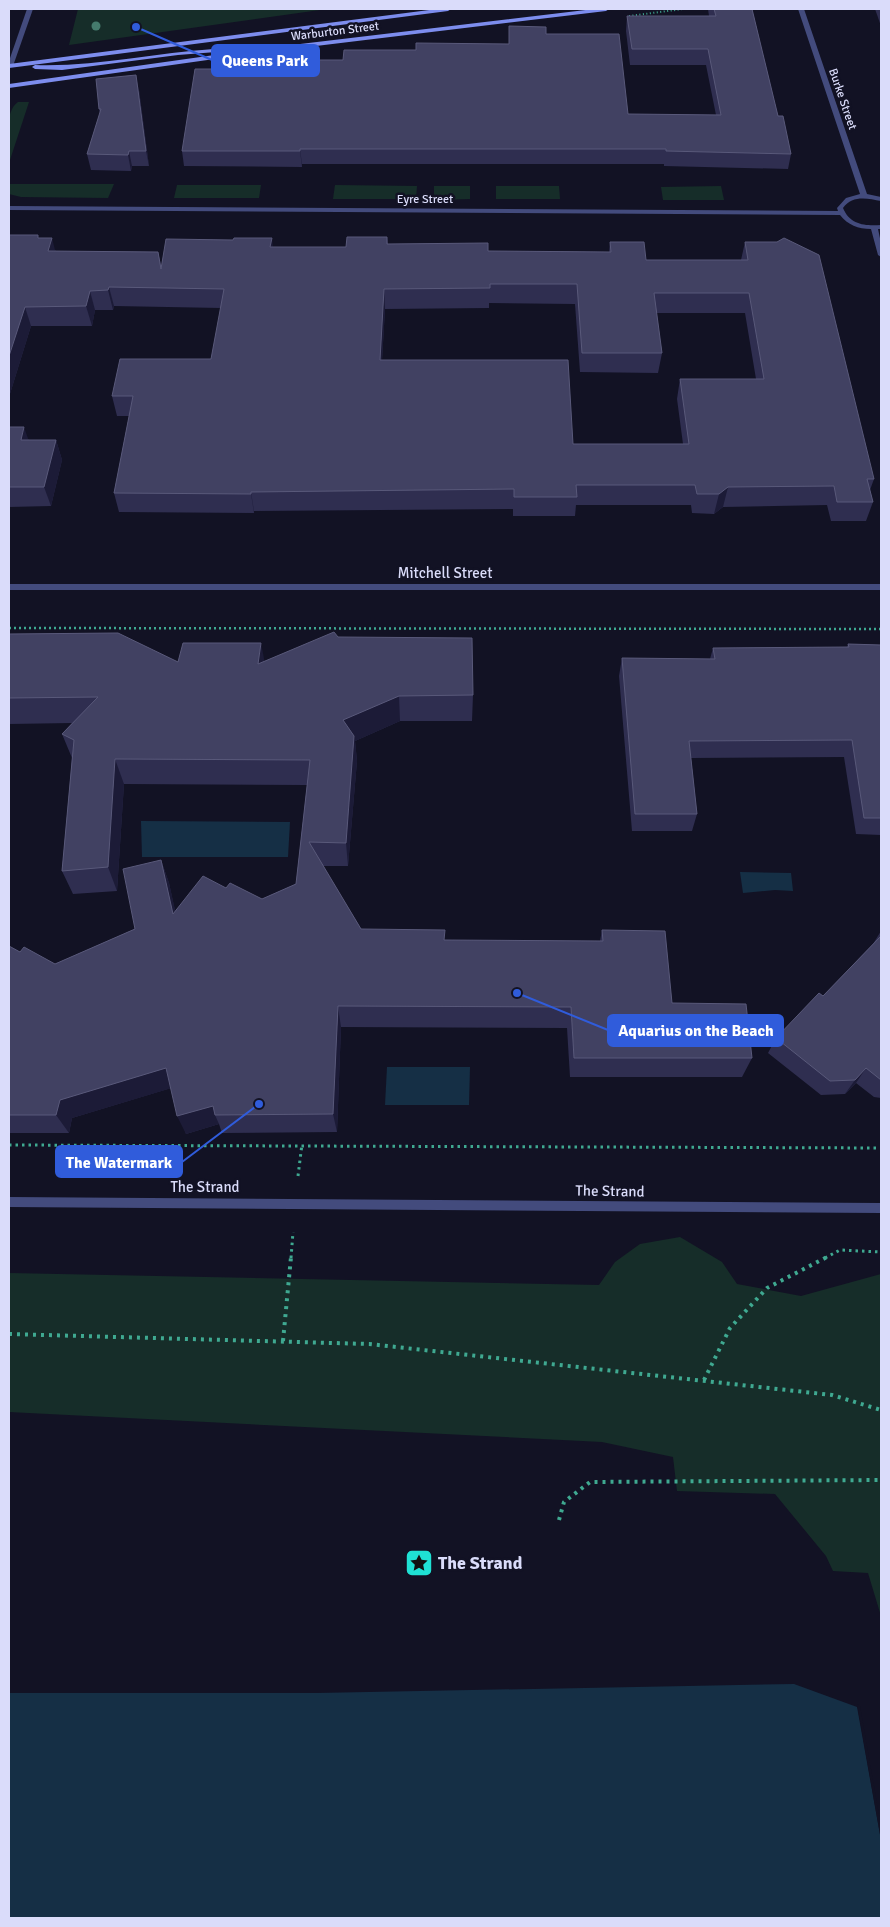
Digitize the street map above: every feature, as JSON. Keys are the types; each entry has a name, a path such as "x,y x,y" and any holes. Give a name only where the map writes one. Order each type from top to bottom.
{"main road":[{"name":"Warburton Street","path":"9,66 448,9"},
{"name":"Warburton Street","path":"9,86 250,52 606,9"},
{"path":"9,66 62,68 178,52 250,52"}],"street":[{"path":"9,66 30,9"},
{"name":"Burke Street","path":"801,9 864,196"},
{"path":"881,199 864,196 848,199 840,208 841,213 849,222 877,228 881,256"},
{"name":"Eyre Street","path":"9,208 841,213"},
{"name":"Mitchell Street","path":"9,587 881,587"},
{"name":"The Strand","path":"9,1202 881,1208"}],"path":[{"path":"9,628 881,629"},
{"path":"9,1144 881,1148"},
{"path":"300,1160 302,1144"},
{"path":"283,1341 294,1228"},
{"path":"704,1381 730,1328 767,1288 840,1250 881,1252"},
{"path":"9,1334 369,1344 832,1395 881,1410"},
{"path":"558,1520 564,1502 590,1482 881,1480"}],"green space":[{"path":"78,9 327,9 69,45"},
{"path":"18,102 29,102 9,163 10,114"},
{"path":"9,184 114,184 108,198 21,197 9,194"},
{"path":"177,185 261,185 259,198 174,198"},
{"path":"335,185 417,186 416,199 333,199"},
{"path":"434,186 470,186 470,199 434,200"},
{"path":"496,186 559,186 560,199 496,199"},
{"path":"721,186 724,200 663,200 661,187"},
{"path":"680,1237 722,1262 737,1284 801,1296 881,1274 881,1616 868,1573 833,1571 826,1556 775,1494 677,1491 673,1457 602,1442 9,1412 9,1273 599,1285 615,1262 640,1244"}],"water":[{"path":"141,821 290,822 288,857 142,857"},
{"path":"740,872 791,873 793,891 775,890 743,893"},
{"path":"387,1067 470,1067 469,1105 385,1105"},
{"path":"794,1684 857,1707 881,1840 881,1918 9,1918 9,1693 317,1693"}],"pier":[{"path":"857,1704 860,1706 881,1826 881,1840"}],"building":[{"path":"714,9 752,9 778,116 783,116 791,154 666,151 666,149 300,149 300,151 182,151 195,69 266,69 267,62 275,62 275,60 343,60 344,50 416,50 416,43 509,44 509,26 546,27 546,34 619,34 628,114 721,115 708,49 632,49 627,16 716,16"},
{"path":"136,75 146,151 129,151 128,155 87,154 101,109 99,109 96,79"},
{"path":"9,235 38,235 38,238 52,238 48,251 158,252 161,269 166,239 233,240 234,238 272,238 270,247 346,247 347,237 387,237 387,244 488,243 488,251 611,252 610,242 644,242 646,260 748,260 745,242 777,242 784,238 819,255 874,479 867,479 873,502 837,502 834,486 728,487 719,494 697,494 695,485 576,485 577,497 514,497 514,489 251,492 251,494 114,493 133,396 112,396 120,359 211,359 224,289 109,287 108,290 90,291 86,306 25,307 9,356","holes":["490,284 577,284 582,353 662,353 654,293 749,293 764,379 680,379 689,444 573,444 568,360 380,360 384,289 490,288"]},
{"path":"9,427 24,427 21,440 56,440 44,487 9,487"},
{"path":"334,632 338,637 472,638 473,695 399,696 343,720 354,736 346,843 309,842 361,929 445,930 444,940 603,941 602,930 665,931 672,1003 746,1004 752,1058 574,1058 571,1007 338,1006 333,1114 215,1115 213,1106 177,1116 166,1068 60,1100 56,1115 9,1115 9,946 20,952 24,947 55,964 135,929 123,869 161,860 173,914 203,876 226,888 230,883 262,899 296,884 310,760 115,759 108,867 62,871 74,740 62,734 98,697 9,698 9,634 118,633 178,662 183,643 261,643 258,664"},
{"path":"848,644 881,645 881,818 864,818 852,740 689,741 697,814 635,814 622,658 715,659 713,648 849,647"},
{"path":"881,936 881,1080 866,1068 855,1080 830,1081 776,1038 819,993 823,996"}],"place":[{"name":"Queens Park","path":"136,27"},
{"name":"Aquarius on the Beach","path":"517,993"},
{"name":"The Watermark","path":"259,1104"},
{"name":"The Strand","path":"419,1563"}]}
